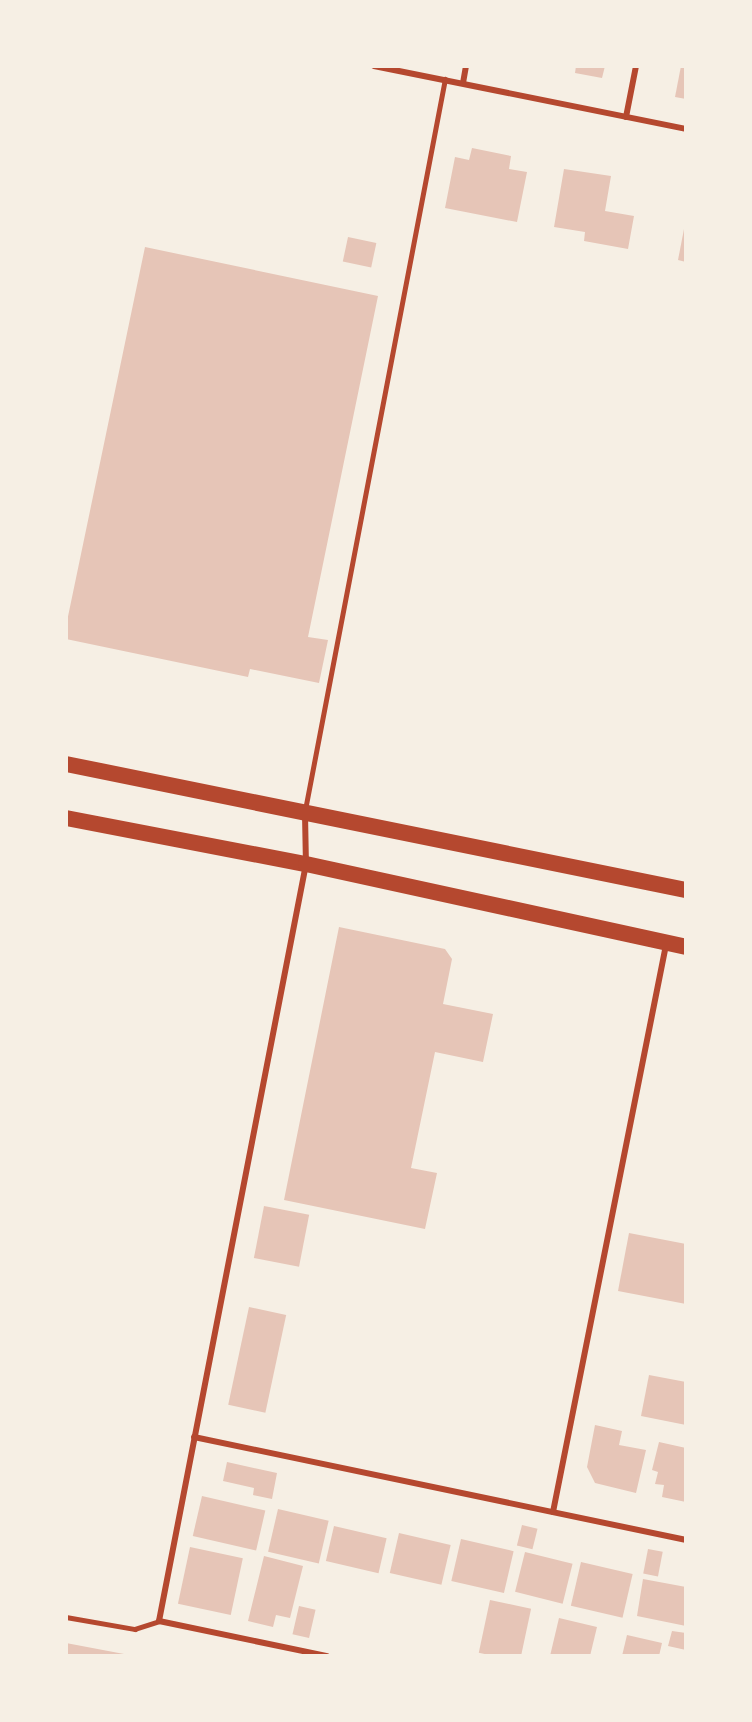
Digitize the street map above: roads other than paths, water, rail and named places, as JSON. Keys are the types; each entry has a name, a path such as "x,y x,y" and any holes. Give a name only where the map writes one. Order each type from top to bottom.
{"highway":[{"path":"66,764 305,810 686,890"},
{"path":"66,818 306,864 686,947"}],"street":[{"path":"374,66 686,129"},
{"path":"463,83 466,66"},
{"path":"626,117 636,66"},
{"path":"305,810 306,864 159,1621 327,1656"},
{"path":"553,1512 667,943"},
{"path":"194,1437 686,1540"}],"lane":[{"path":"305,810 445,79"},
{"path":"66,1617 135,1629 159,1621"}]}
